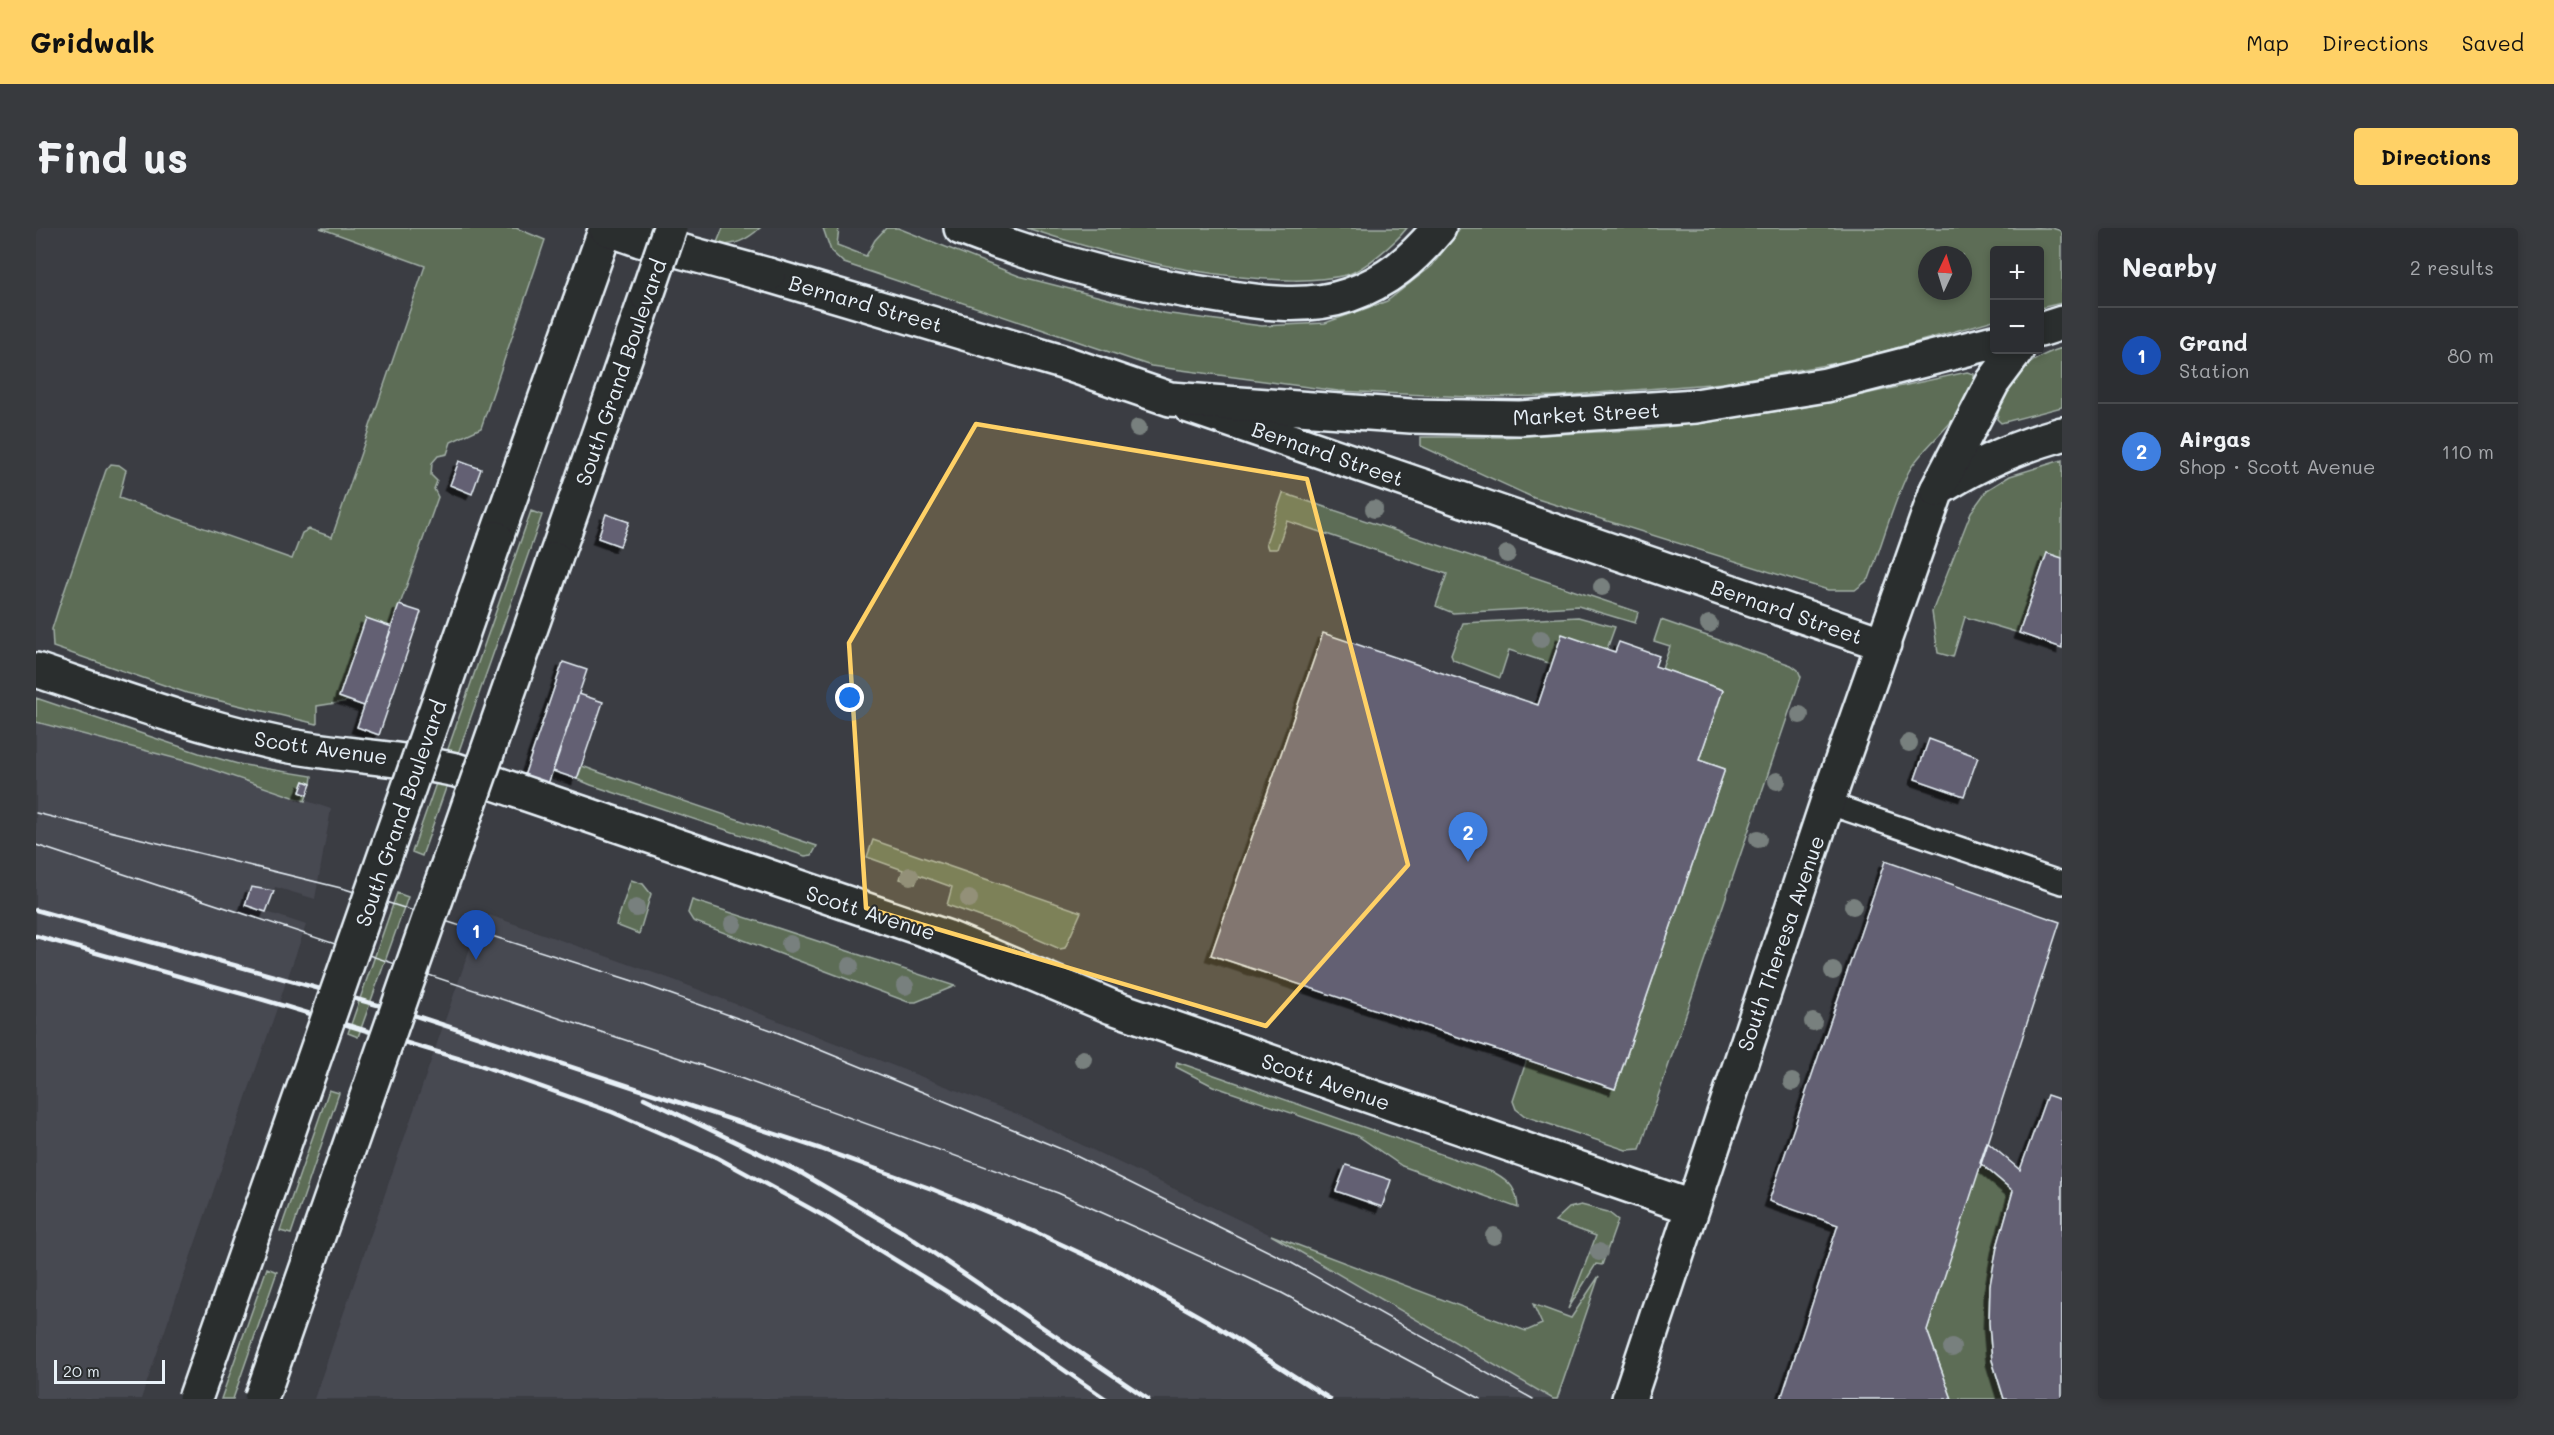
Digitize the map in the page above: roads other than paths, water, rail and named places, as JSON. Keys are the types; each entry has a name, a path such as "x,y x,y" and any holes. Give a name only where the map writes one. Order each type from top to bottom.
{"main road":[{"name":"South Grand Boulevard","path":"195,1399 606,228"},
{"name":"Bernard Street","path":"606,228 640,240 768,275 1051,359 1884,644"},
{"name":"South Grand Boulevard","path":"261,1399 670,228"},
{"path":"961,228 1070,265 1148,285 1237,299 1302,304 1347,296 1391,276 1421,249 1439,228"},
{"path":"2044,329 2062,323"},
{"name":"Market Street","path":"1170,399 1411,416 1520,418 1615,414 1696,406 1826,385 1990,343"},
{"name":"South Theresa Avenue","path":"1629,1399 1827,803 1937,490 1993,382 2014,354"},
{"path":"1937,490 1970,468 2005,452 2062,434"},
{"name":"Scott Avenue","path":"36,670 234,734 303,748 417,761 456,770 946,937 1112,1007 1691,1207"}],"lane":[{"path":"1827,803 2062,883"}],"tram line":[{"path":"36,813 345,889 633,981 774,1031 1066,1151 1288,1261 1533,1399"},
{"path":"36,845 740,1078 1058,1193 1280,1292 1481,1399"}],"railway":[{"path":"36,910 410,1014 821,1149 932,1189 1033,1231 1121,1272 1213,1324 1330,1399"},
{"path":"36,936 264,1000 477,1064 612,1112 716,1157 824,1216 983,1314 1106,1399"},
{"path":"644,1098 803,1174 904,1233 1148,1399"}],"place":[{"name":"Airgas","path":"1468,862"},
{"name":"Grand","path":"476,960"}]}
